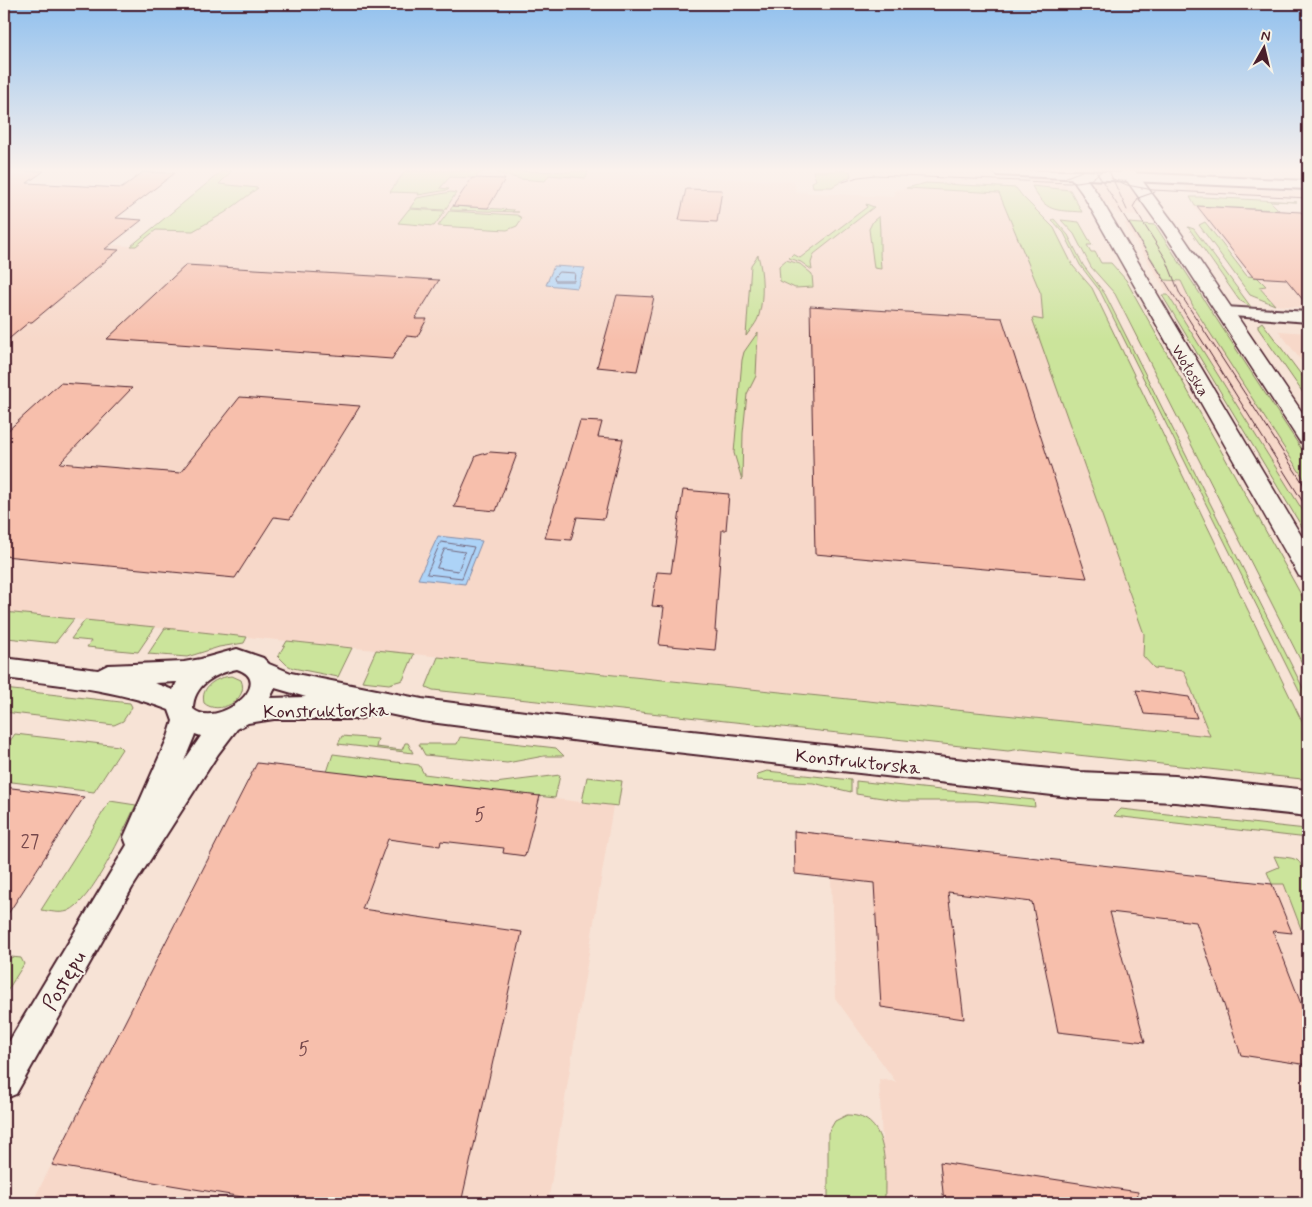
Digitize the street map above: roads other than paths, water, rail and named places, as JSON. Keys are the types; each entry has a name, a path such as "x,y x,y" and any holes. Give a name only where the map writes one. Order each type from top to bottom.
{"main road":[{"name":"Wołoska","path":"1109,227 1308,569"},
{"path":"1169,227 1308,437"}],"street":[{"path":"1225,312 1308,317"},
{"path":"4,668 85,677 164,696 204,726 236,718 254,705 264,687 263,672 259,666 250,661 237,659 225,661 205,669 184,672 85,677"},
{"path":"183,711 189,683 205,669"},
{"name":"Konstruktorska","path":"263,672 288,683 409,709 588,731 1079,785 1175,788 1308,803"},
{"name":"Konstruktorska","path":"236,718 274,708 409,709"},
{"name":"Postępu","path":"122,878 181,737 183,711"},
{"name":"Postępu","path":"4,1082 122,878 208,746 236,718"}],"water":[{"path":"554,266 585,268 577,288 546,285"},
{"path":"438,536 482,541 465,584 418,579"}],"tram line":[{"path":"1131,227 1308,510"},
{"path":"1146,227 1166,259 1179,292 1308,491"}]}
